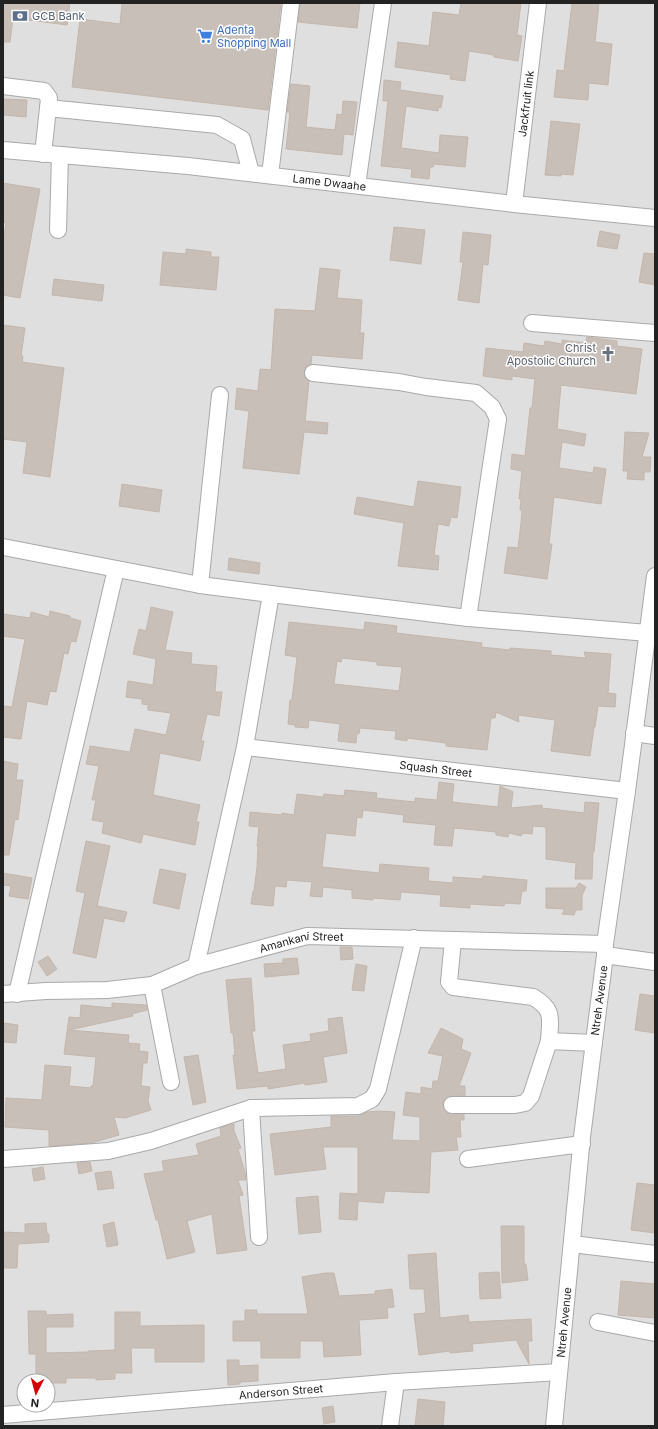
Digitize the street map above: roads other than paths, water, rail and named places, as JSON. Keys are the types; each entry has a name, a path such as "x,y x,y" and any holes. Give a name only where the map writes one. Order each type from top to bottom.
{"street":[{"path":"270,175 291,3"},
{"path":"357,185 383,3"},
{"name":"Jackfruit link","path":"514,204 538,3"},
{"path":"3,86 44,92 49,98 43,154"},
{"path":"48,108 217,125 242,139 251,173"},
{"name":"Lame Dwaahe","path":"3,150 181,165 514,204 655,218"},
{"path":"58,230 60,155"},
{"path":"532,323 655,333"},
{"path":"313,373 399,382 476,393 492,407 498,419 468,618"},
{"path":"200,585 220,395"},
{"path":"3,547 200,585 468,618 648,633"},
{"path":"10,994 116,569"},
{"name":"Ntreh Avenue","path":"554,1426 582,1144 605,950 655,576"},
{"path":"196,966 245,747 271,594"},
{"path":"634,733 655,736"},
{"name":"Squash Street","path":"245,747 627,791"},
{"name":"Amankani Street","path":"10,994 46,991 108,990 152,985 196,966 307,936 414,938 605,950 655,962"},
{"path":"3,1159 108,1151 151,1141 251,1108 358,1106 372,1099 378,1089 414,938"},
{"path":"452,1105 515,1105 525,1103 530,1096 549,1041 550,1019 548,1009 542,1002 533,997 453,987 449,982 453,940"},
{"path":"152,985 171,1082"},
{"path":"549,1041 594,1043"},
{"path":"251,1108 260,1237"},
{"path":"468,1159 582,1144"},
{"path":"572,1244 655,1254"},
{"path":"598,1322 655,1333"},
{"name":"Anderson Street","path":"3,1415 396,1382 559,1372"},
{"path":"390,1426 396,1382"}],"place":[{"name":"GCB Bank","path":"20,16"},
{"name":"Adenta Shopping Mall","path":"205,36"},
{"name":"Christ Apostolic Church","path":"608,354"}]}
